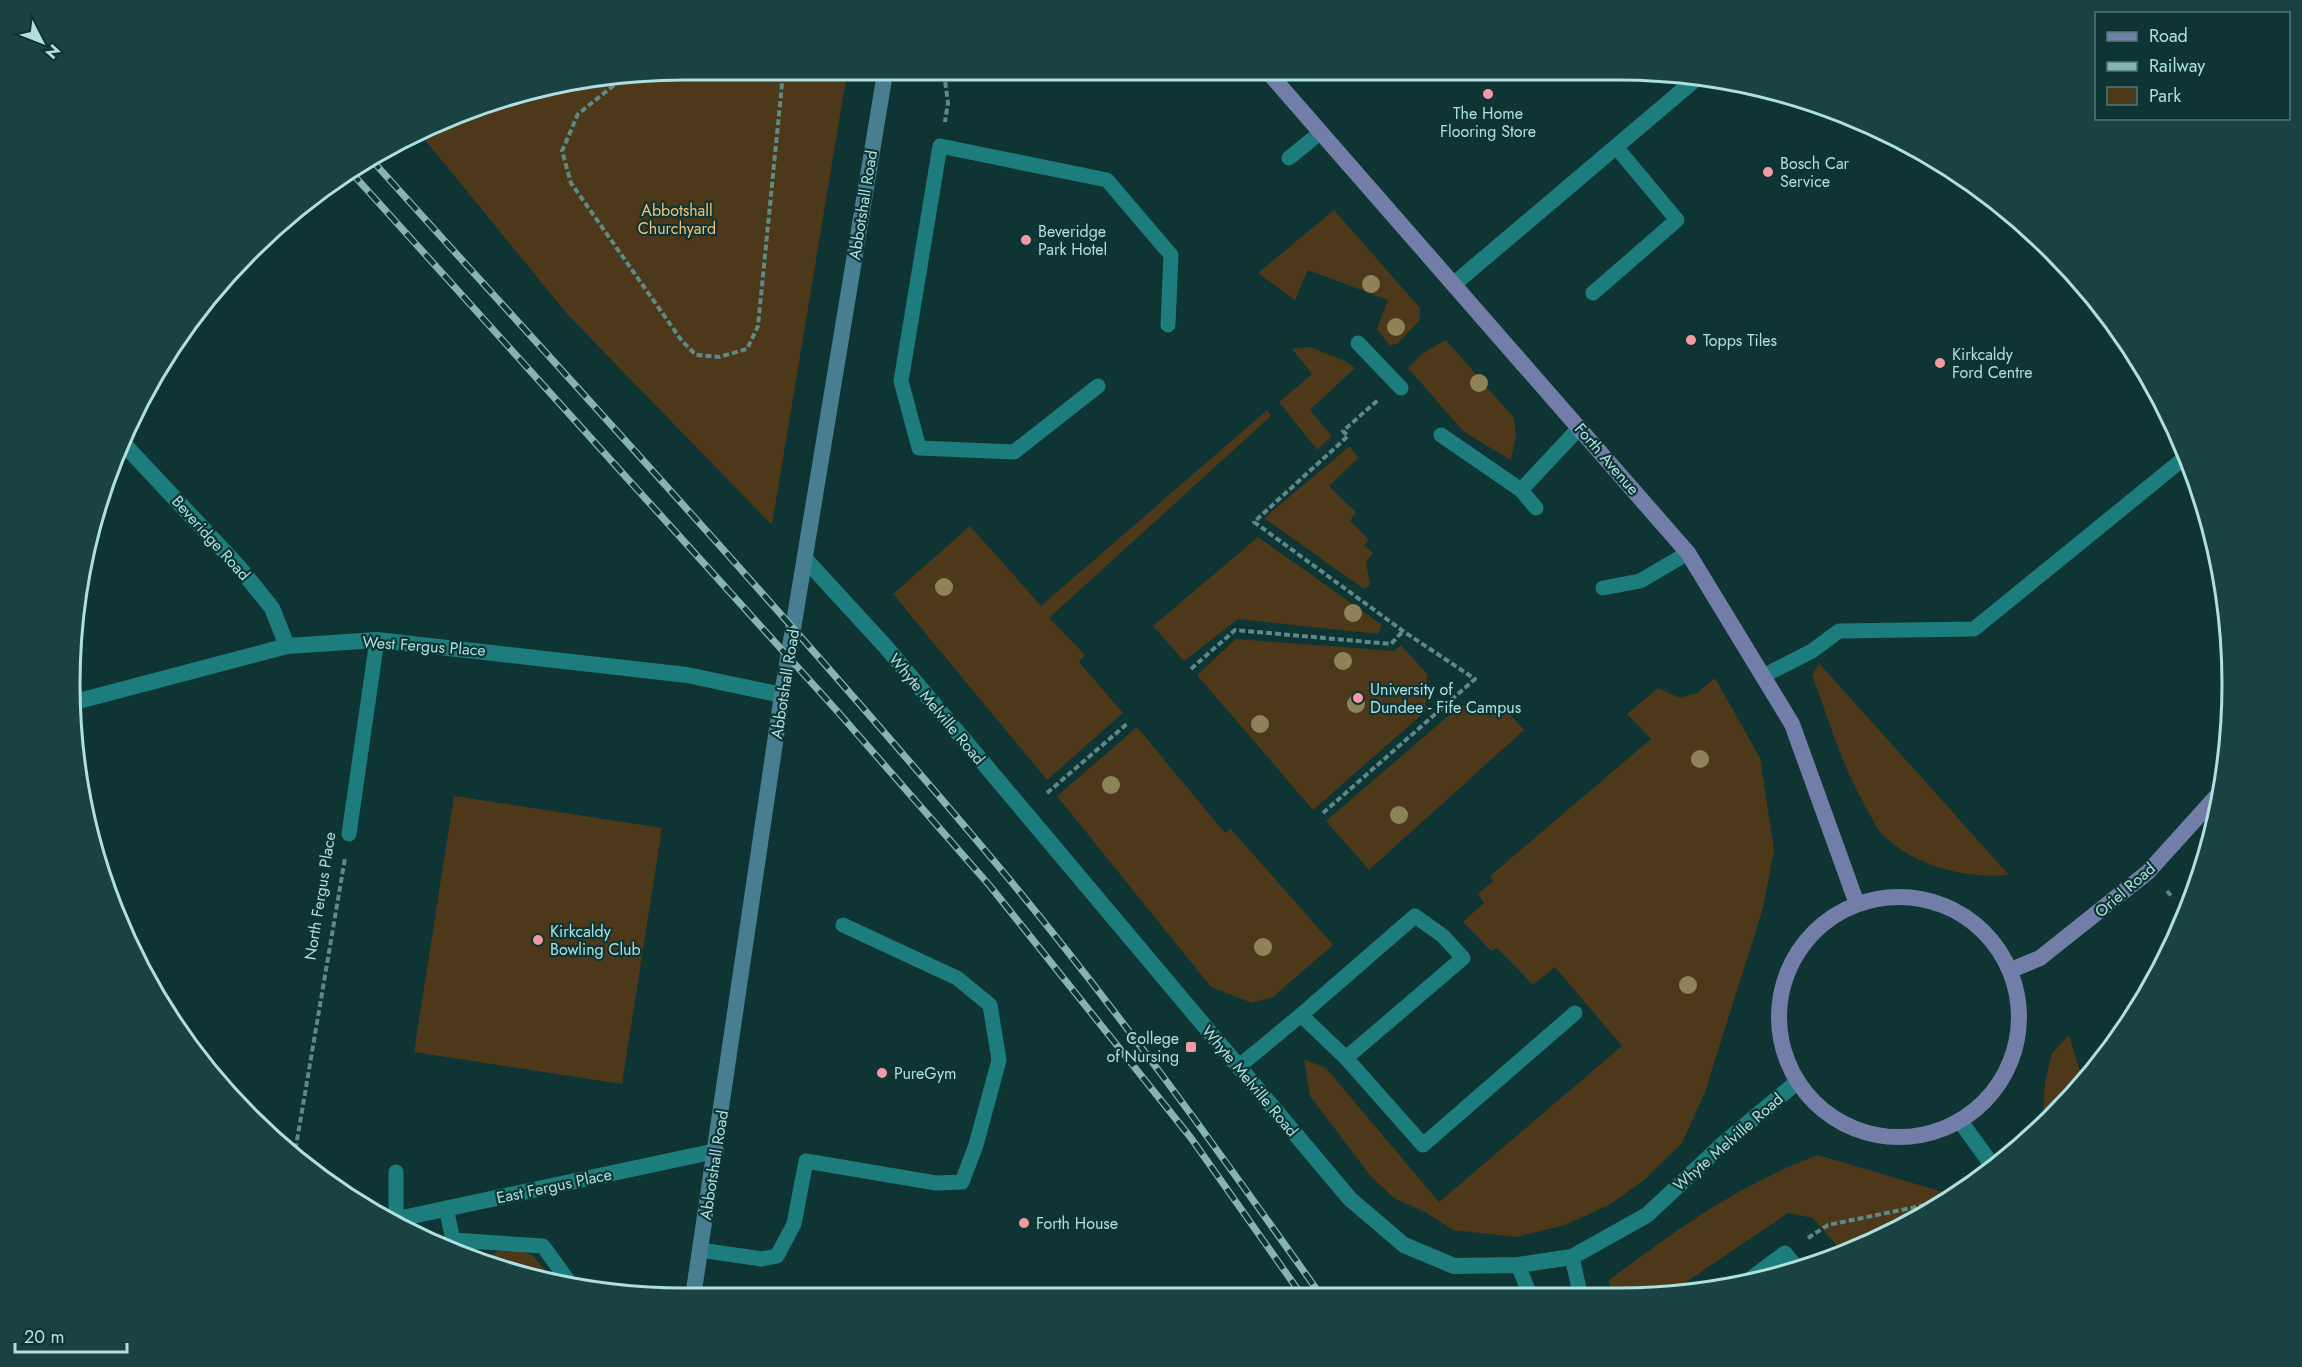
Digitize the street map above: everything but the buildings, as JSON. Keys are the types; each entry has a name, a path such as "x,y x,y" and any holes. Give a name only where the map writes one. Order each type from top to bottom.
{"main road":[{"name":"Abbotshall Road","path":"694,1288 782,695 884,80"},
{"name":"Forth Avenue","path":"1275,80 1688,553 1792,724 1857,903"},
{"name":"Oriel Road","path":"2011,970 2040,958 2133,885 2209,808"},
{"path":"1909,896 1935,901 1981,927 1998,947 2011,970 2019,998 2019,1027 2013,1055 2001,1081 1983,1103 1960,1121 1936,1131 1910,1137 1884,1136 1858,1131 1834,1119 1814,1102 1797,1082 1785,1058 1779,1032 1779,1005 1784,978 1796,954 1813,933 1833,915 1857,903 1883,897 1909,896"}],"street":[{"path":"1454,284 1690,84"},
{"name":"Beveridge Road","path":"127,447 238,566 265,599 272,608 287,646"},
{"name":"Whyte Melville Road","path":"806,560 885,646 1350,1199 1404,1245 1454,1266 1518,1265 1572,1257 1647,1215 1723,1144 1797,1082"},
{"name":"West Fergus Place","path":"80,701 287,646 377,640 687,675 782,695"},
{"path":"1960,1121 1989,1161"},
{"name":"East Fergus Place","path":"401,1217 716,1151"}],"lane":[{"path":"1289,158 1321,132"},
{"path":"1098,386 1014,452 919,448 901,381 940,146 1107,180 1176,251 1168,325"},
{"path":"1593,293 1677,220 1616,147"},
{"path":"1358,343 1399,386"},
{"path":"1521,490 1580,427"},
{"path":"1441,435 1521,490 1536,508"},
{"path":"1763,676 1812,651 1839,631 1974,629 2180,461"},
{"path":"1603,588 1640,581 1688,553"},
{"name":"North Fergus Place","path":"349,834 377,640"},
{"path":"1238,1067 1415,916 1443,936 1462,958 1346,1058"},
{"path":"700,1250 762,1259 777,1256 794,1224 806,1161 936,1183 962,1182 970,1165 999,1060 990,1005 957,978 843,925"},
{"path":"1301,1015 1346,1058 1423,1145 1575,1013"},
{"path":"394,1214 396,1172"},
{"path":"446,1208 452,1242"},
{"path":"458,1244 543,1246 564,1276"},
{"path":"1762,1270 1785,1253 1792,1262"},
{"path":"1572,1257 1579,1288"},
{"path":"1518,1265 1527,1288"}],"path":[{"path":"616,84 578,114 562,151 571,183 682,341 696,355 719,357 747,350 758,326 782,80"},
{"path":"940,146 948,103 945,80"},
{"path":"1323,813 1474,679 1403,631 1254,522 1348,436 1342,430 1399,386"},
{"path":"1191,669 1235,630 1391,644 1403,631"},
{"path":"1047,793 1128,723"},
{"name":"North Fergus Place","path":"296,1147 349,834"},
{"path":"1785,1253 1828,1225 1922,1206"}],"green space":[{"name":"Abbotshall Churchyard","path":"684,80 846,80 772,525 568,315 424,138 452,125 527,100 605,85"},
{"path":"1334,210 1420,308 1419,321 1398,343 1390,346 1377,329 1388,300 1308,270 1295,300 1258,273"},
{"path":"1446,340 1514,418 1516,436 1511,460 1464,432 1408,368 1423,353"},
{"path":"1310,347 1345,361 1355,368 1310,410 1332,436 1317,450 1279,402 1312,374 1292,349"},
{"path":"1267,410 1271,416 1049,618 1085,655 1079,662 1123,713 1047,780 893,594 970,526 1041,606"},
{"path":"1350,446 1358,458 1329,486 1356,512 1350,521 1369,540 1364,545 1373,553 1366,562 1370,585 1364,589 1264,518"},
{"path":"1258,537 1382,625 1378,634 1238,619 1184,661 1153,626"},
{"path":"1236,639 1394,651 1401,645 1428,675 1426,711 1313,810 1197,675"},
{"path":"1819,663 2009,875 1975,875 1941,868 1909,854 1882,834 1859,795 1831,727 1812,675"},
{"path":"1715,678 1760,758 1774,850 1763,908 1705,1092 1682,1143 1643,1181 1609,1205 1565,1225 1516,1237 1453,1230 1427,1213 1394,1198 1369,1174 1310,1096 1304,1059 1326,1068 1439,1202 1622,1046 1555,967 1533,985 1497,948 1491,951 1463,922 1484,903 1478,894 1493,881 1490,876 1651,739 1627,714 1658,688 1680,698 1697,693"},
{"path":"1499,702 1524,730 1369,870 1326,821 1461,705 1478,714 1488,711"},
{"path":"1137,727 1225,833 1231,829 1333,945 1273,997 1252,1003 1211,987 1057,796"},
{"name":"Kirkcaldy Bowling Club","path":"454,796 662,828 622,1084 414,1052"},
{"path":"2069,1035 2080,1073 2043,1114 2045,1083 2052,1053"},
{"path":"1818,1155 1944,1192 1886,1225 1837,1246 1813,1218 1788,1213 1684,1283 1610,1288 1609,1280 1684,1226 1735,1194"},
{"path":"508,1245 532,1255 547,1272 527,1267 490,1255"}],"railway":[{"path":"375,164 770,602 1004,873 1127,1029 1316,1288"},
{"path":"355,177 838,712 990,886 1191,1138 1297,1288"}],"place":[{"name":"The Home Flooring Store","path":"1488,94"},
{"name":"Bosch Car Service","path":"1768,172"},
{"name":"Beveridge Park Hotel","path":"1026,240"},
{"name":"Topps Tiles","path":"1691,340"},
{"name":"Kirkcaldy Ford Centre","path":"1940,363"},
{"name":"University of Dundee - Fife Campus","path":"1358,698"},
{"name":"Kirkcaldy Bowling Club","path":"538,940"},
{"name":"College of Nursing","path":"1191,1047"},
{"name":"PureGym","path":"882,1073"},
{"name":"Forth House","path":"1024,1223"}]}
